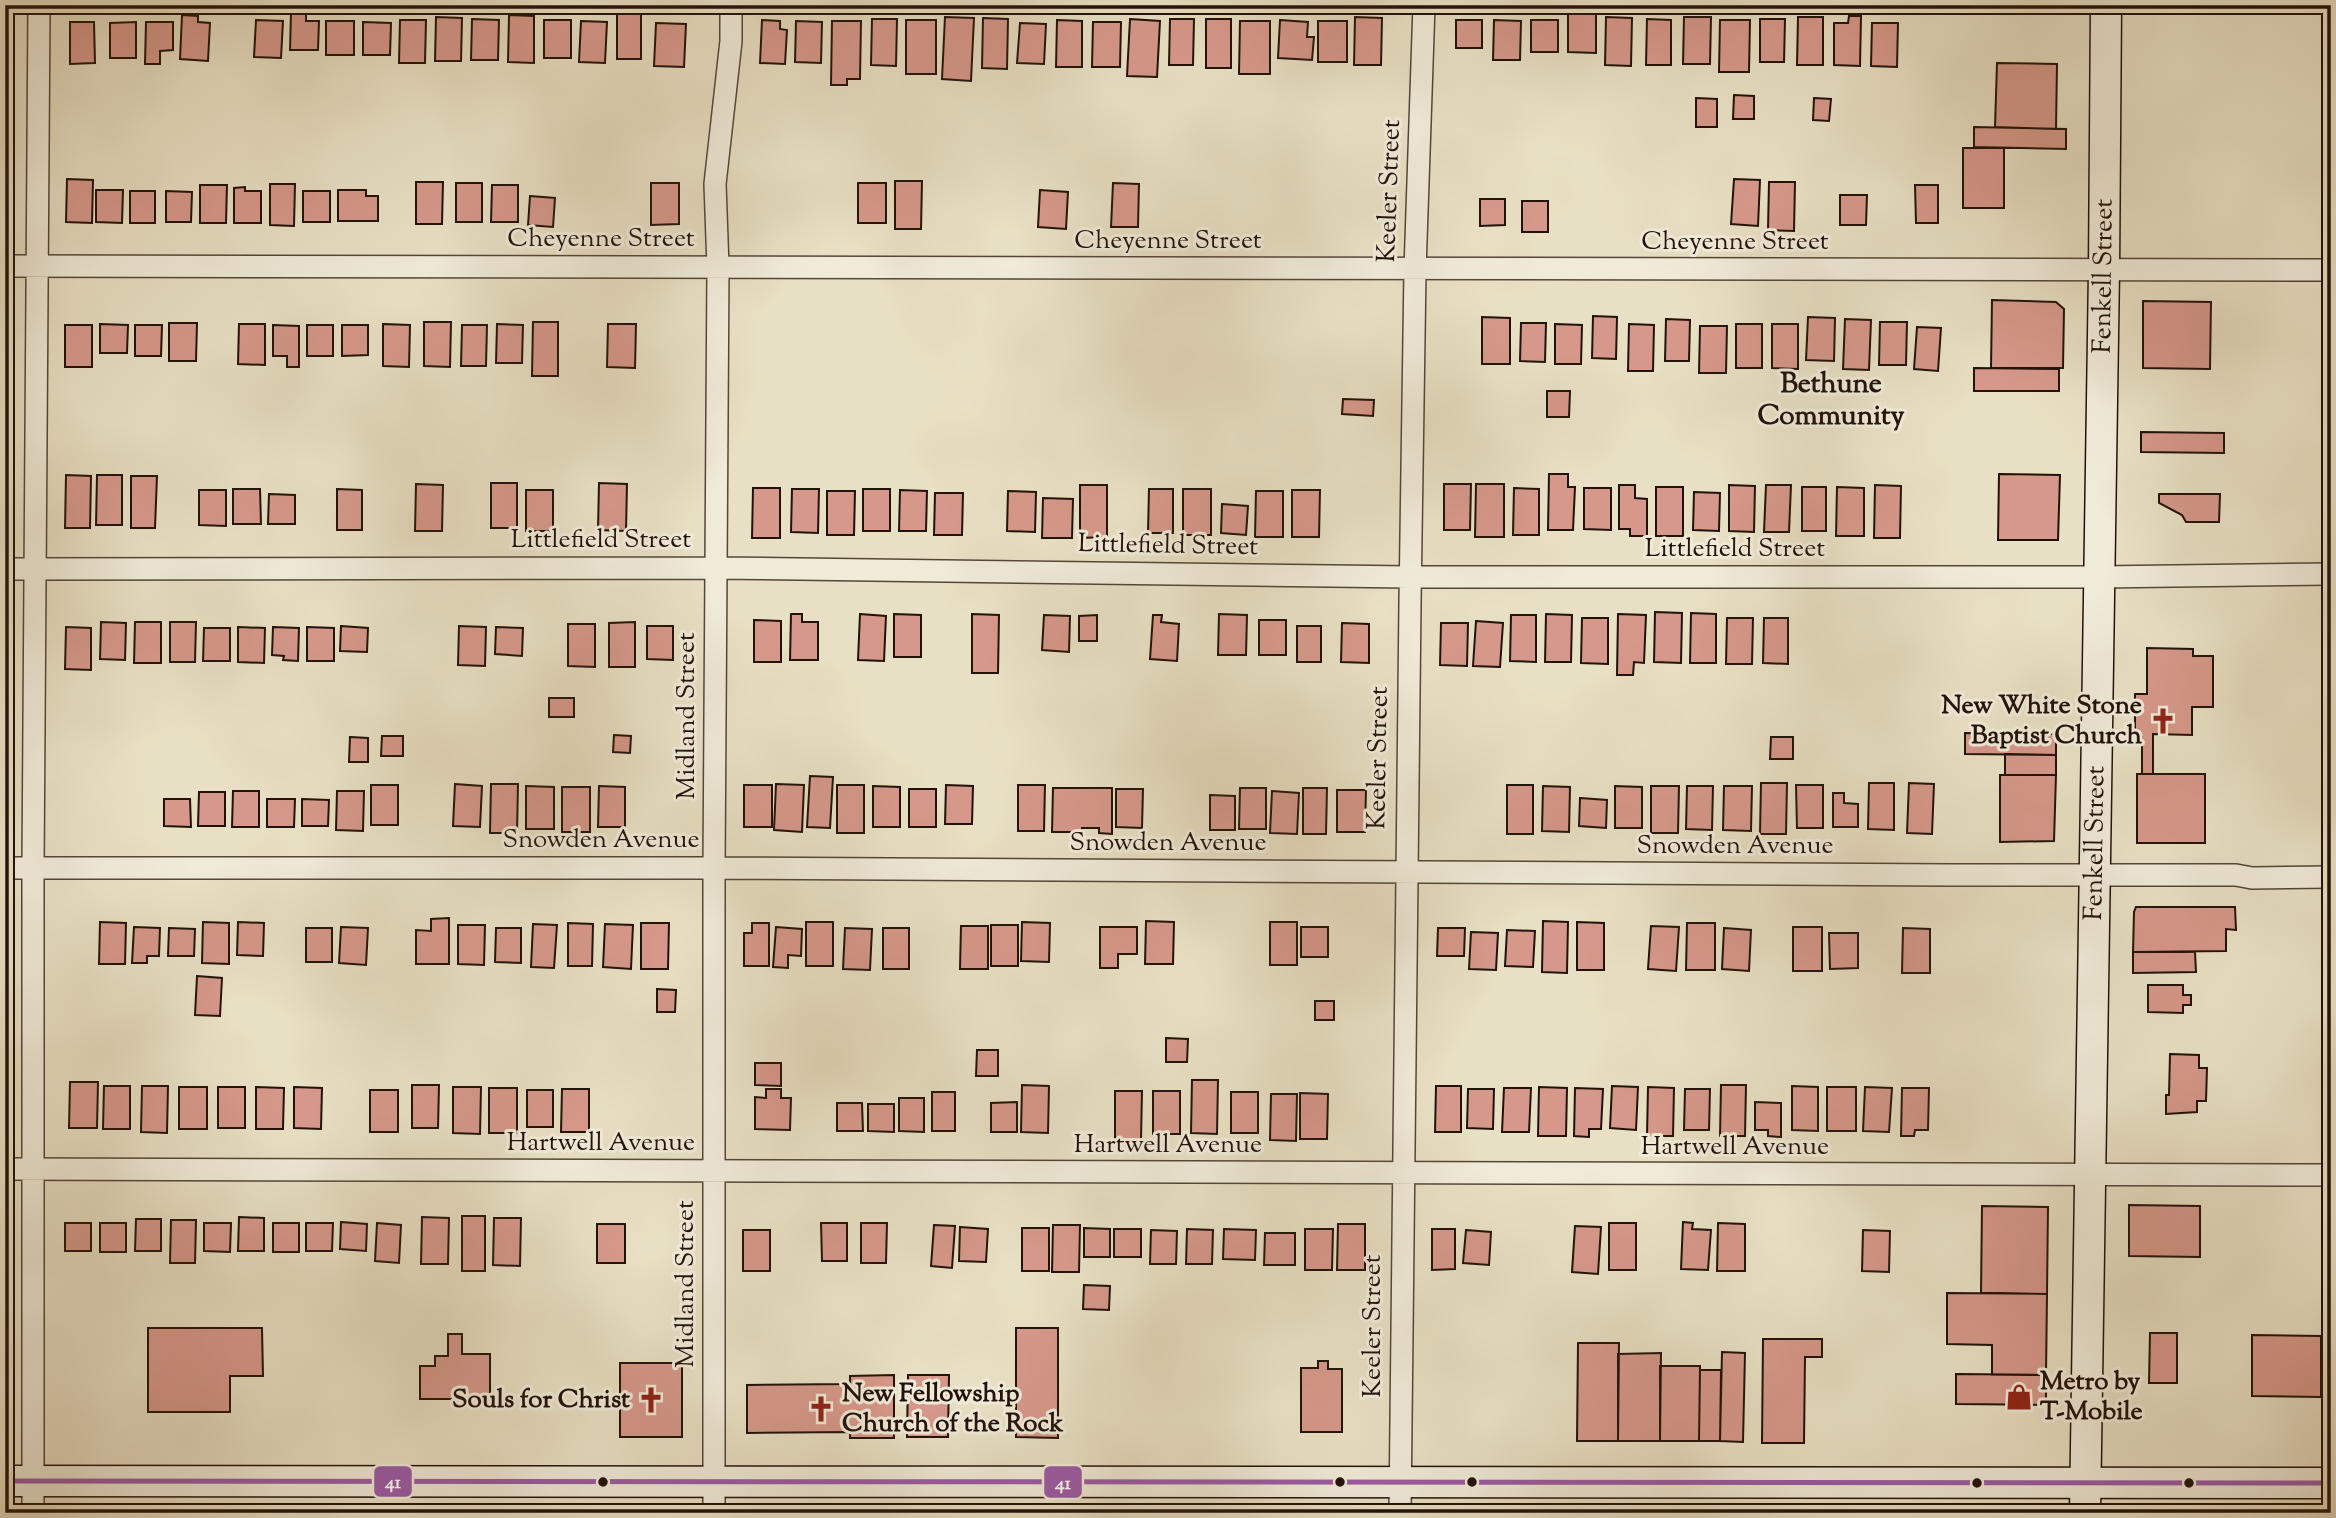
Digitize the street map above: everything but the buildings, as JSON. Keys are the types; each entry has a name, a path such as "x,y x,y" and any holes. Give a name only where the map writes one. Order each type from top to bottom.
{"street":[{"path":"33,1513 19,1481 34,1169 33,868 39,5"},
{"name":"Midland Street","path":"714,1513 718,267 715,184 730,41 730,5"},
{"name":"Keeler Street","path":"1400,1513 1410,577 1415,270 1424,5"},
{"name":"Fenkell Street","path":"2085,1513 2106,5"},
{"name":"Cheyenne Street","path":"5,266 2331,270"},
{"name":"Littlefield Street","path":"5,569 716,568 1410,577 2331,575"},
{"name":"Snowden Avenue","path":"5,868 714,868 2331,877"},
{"name":"Hartwell Avenue","path":"5,1170 2331,1175"},
{"path":"19,1481 2331,1483"}],"transit line":[{"name":"41","path":"5,1481 2331,1483"}],"place":[{"name":"New White Stone Baptist Church","path":"2163,721"},
{"name":"Metro by T-Mobile","path":"2019,1397"},
{"name":"Souls for Christ","path":"651,1400"},
{"name":"New Fellowship Church of the Rock","path":"821,1409"}],"district":[{"name":"Bethune Community","path":"1831,401"}]}
